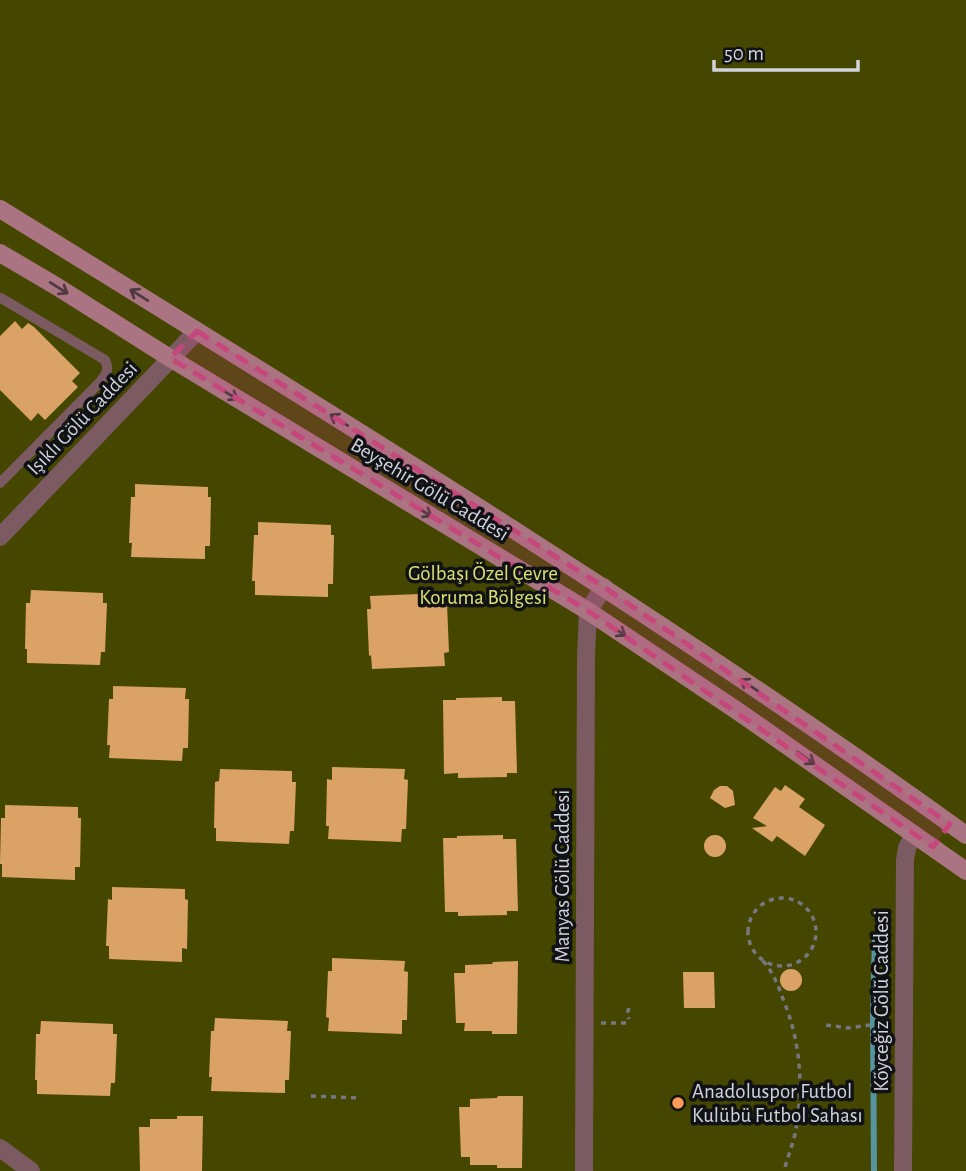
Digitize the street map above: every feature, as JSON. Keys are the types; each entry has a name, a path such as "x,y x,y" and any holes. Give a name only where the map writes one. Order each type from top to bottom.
{"main road":[{"path":"0,209 604,587 905,790 966,835"},
{"name":"Beyşehir Gölü Caddesi","path":"0,253 588,611 966,871"},
{"path":"889,816 905,790"},
{"path":"933,847 950,824"}],"street":[{"name":"Işıklı Gölü Caddesi","path":"3,529 197,331"},
{"path":"588,611 604,587"},
{"name":"Manyas Gölü Caddesi","path":"584,1171 588,611"},
{"name":"Köyceğiz Gölü Caddesi","path":"903,1171 905,860 914,834"},
{"path":"0,1147 30,1171"}],"lane":[{"path":"0,483 99,383 107,374 108,367 105,360 1,298"}],"path":[{"path":"762,961 784,967 804,959 812,950 817,929 814,919 799,902 777,898 766,902 750,919 748,930 749,942 754,952 762,961 772,972 791,1018 799,1061 800,1082 795,1135 784,1171"},
{"path":"601,1023 629,1021 629,1008"},
{"path":"826,1025 848,1028 870,1026"},
{"path":"311,1096 360,1098"}],"highlighted area":[{"path":"197,331 604,587 950,824 933,847 588,611 170,358"}],"green space":[{"name":"Gölbaşı Özel Çevre Koruma Bölgesi","path":"0,0 966,0 966,1171 0,1171"}],"building":[{"path":"15,321 22,329 28,323 34,327 80,373 72,381 78,387 45,420 38,413 31,421 0,390 0,336"},
{"path":"135,484 208,487 208,497 211,497 210,546 205,546 205,559 131,557 131,497 135,497"},
{"path":"258,522 331,525 331,535 334,535 333,584 328,584 328,597 255,595 255,581 252,581 254,535 258,535"},
{"path":"31,590 103,593 103,603 107,603 105,652 101,652 100,665 27,663 26,603 30,603"},
{"path":"443,593 443,604 447,604 449,652 444,653 445,666 372,669 367,609 371,609 370,596"},
{"path":"113,686 186,688 185,699 189,699 188,748 183,748 182,761 109,758 109,699 113,699"},
{"path":"502,697 502,701 515,701 517,773 507,773 507,777 458,778 458,773 444,774 443,700"},
{"path":"332,767 405,769 404,779 408,780 406,829 402,829 401,842 328,839 327,779 332,780"},
{"path":"220,769 292,771 292,782 296,782 294,831 290,831 289,844 216,841 215,782 219,781"},
{"path":"785,785 805,799 799,807 825,825 805,856 777,836 772,842 752,828 767,826 753,818 775,787 781,791"},
{"path":"720,786 727,786 733,791 735,805 725,808 710,798"},
{"path":"5,805 78,807 78,818 81,818 80,867 75,867 75,880 2,877 1,818 5,818"},
{"path":"503,835 503,839 516,839 518,911 507,911 507,915 458,916 458,912 445,912 443,838"},
{"path":"715,835 723,838 726,846 723,854 715,857 707,854 704,846 707,838"},
{"path":"112,887 185,889 185,899 188,900 187,949 182,948 182,962 109,959 109,946 106,946 108,899 112,900"},
{"path":"332,958 405,961 404,971 408,972 407,1020 402,1020 402,1034 328,1031 328,971 332,971"},
{"path":"518,961 517,1034 464,1031 465,1023 456,1023 454,973 465,973 465,965"},
{"path":"791,969 799,972 802,980 799,988 791,991 783,988 780,980 783,972"},
{"path":"683,972 714,972 715,1008 684,1008"},
{"path":"215,1018 288,1021 287,1031 291,1031 289,1080 285,1080 285,1093 211,1091 211,1031 214,1031"},
{"path":"41,1021 113,1024 113,1034 117,1034 115,1083 111,1083 110,1096 37,1094 36,1034 40,1034"},
{"path":"523,1096 522,1168 470,1165 470,1157 461,1157 459,1107 470,1107 470,1099"},
{"path":"177,1116 203,1116 202,1171 140,1171 139,1127 150,1127 150,1119 177,1119"}],"waterway":[{"path":"874,1171 875,938"}],"place":[{"name":"Anadoluspor Futbol Kulübü Futbol Sahası","path":"678,1103"}]}
